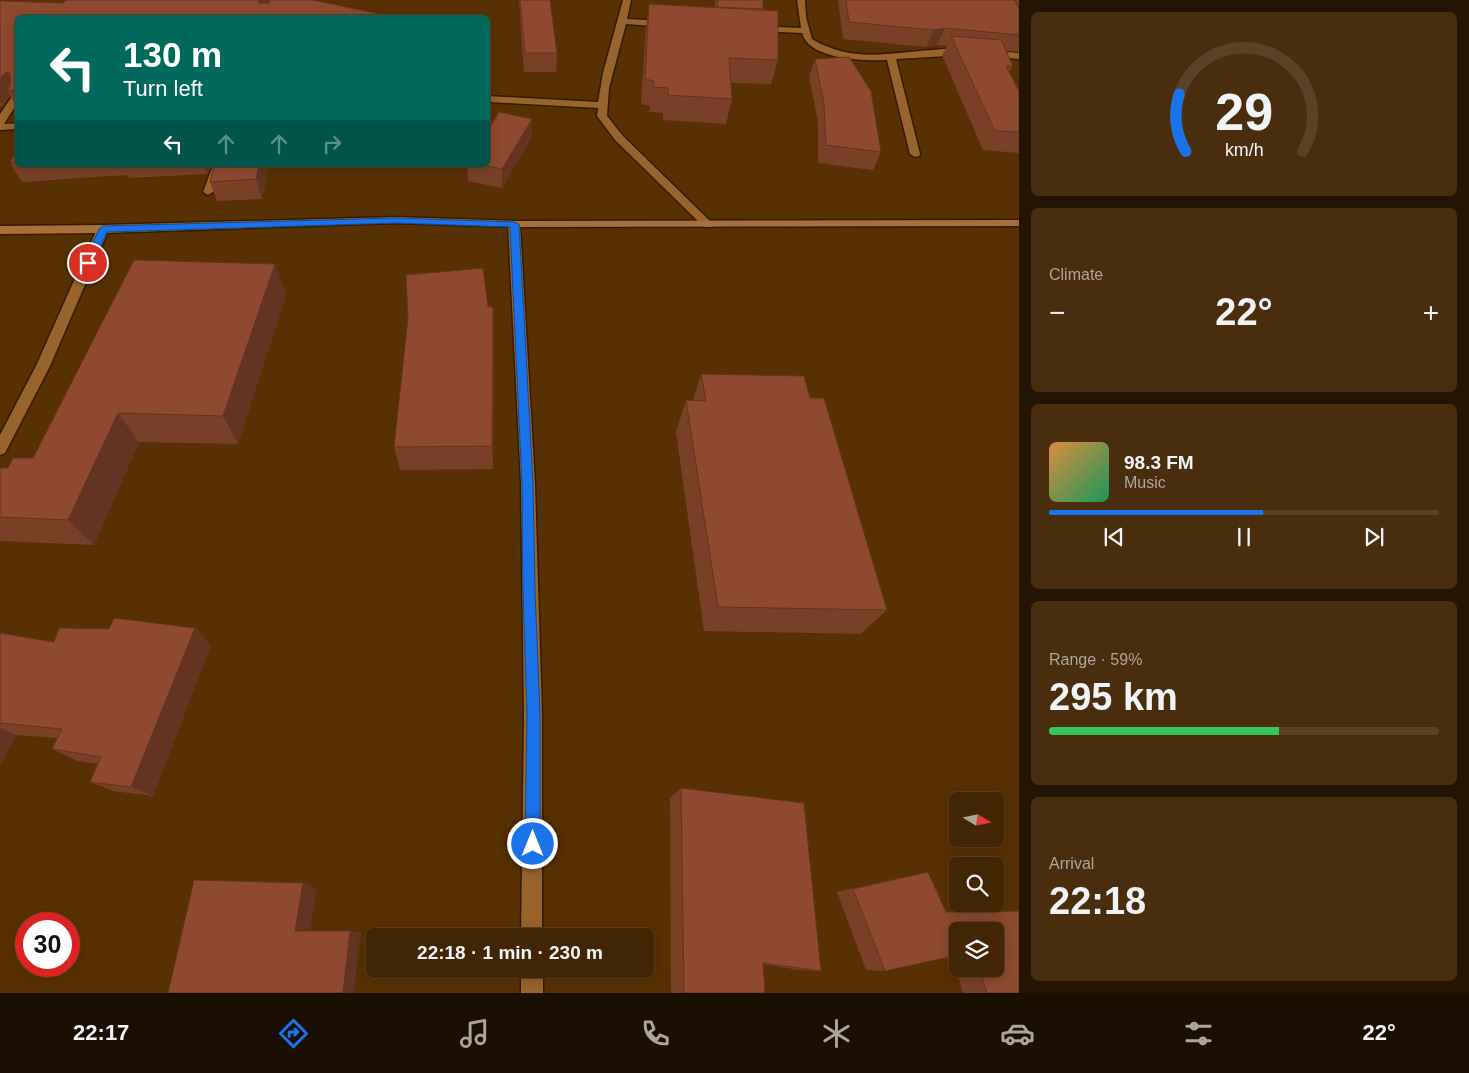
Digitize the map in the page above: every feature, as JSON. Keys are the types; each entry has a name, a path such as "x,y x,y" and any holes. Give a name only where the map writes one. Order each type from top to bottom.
{"street":[{"path":"627,0 602,105 602,116 609,127 708,225"},
{"path":"801,0 808,40 830,52 850,56 891,57 937,50 1019,56"},
{"path":"623,21 671,24"},
{"path":"748,28 805,31"},
{"path":"891,57 915,154"},
{"path":"0,122 15,99"},
{"path":"490,99 602,105"},
{"path":"0,127 15,126"},
{"path":"208,192 217,167"},
{"path":"0,230 103,229 396,220 514,224 708,225 1019,223"},
{"path":"514,224 528,484 533,715 532,928"},
{"path":"0,449 43,366 103,229"},
{"path":"532,978 532,993"}],"building":[{"path":"66,0 259,0 258,3 269,3 270,0 312,0 385,15 15,15 15,91 7,90 10,85 10,74 8,72 4,74 0,79 0,1 63,3"},
{"path":"520,0 550,0 557,53 525,53"},
{"path":"718,0 763,0 763,9 717,7"},
{"path":"846,0 1015,0 1019,9 1019,35 849,22"},
{"path":"649,4 778,11 778,60 729,58 732,99 668,95 668,88 653,87 654,81 645,79"},
{"path":"951,36 1001,40 1013,66 1006,66 1019,91 1019,132 995,131"},
{"path":"849,57 871,91 881,152 826,145 824,104 815,59"},
{"path":"499,112 532,119 502,169 490,167 490,127"},
{"path":"15,153 15,162 10,163"},
{"path":"214,167 259,167 256,179 210,182"},
{"path":"134,260 275,264 223,416 118,413 68,520 0,517 0,468 8,468 13,458 33,458"},
{"path":"483,268 488,307 493,307 492,446 394,447 408,318 406,275"},
{"path":"701,374 804,376 810,398 824,398 887,610 718,607 686,400 706,401"},
{"path":"114,618 195,628 131,787 90,782 101,757 52,749 62,729 0,723 0,633 54,642 59,628 109,629"},
{"path":"681,788 804,803 821,971 763,963 765,993 684,993"},
{"path":"928,872 946,912 1019,911 1019,993 987,993 982,977 1004,977 1004,922 949,922 949,957 885,971 853,889"},
{"path":"194,880 303,883 295,931 350,931 343,993 168,993"}],"route":[{"path":"88,263 103,229 396,220 514,224 528,484 533,715 533,844"}]}
